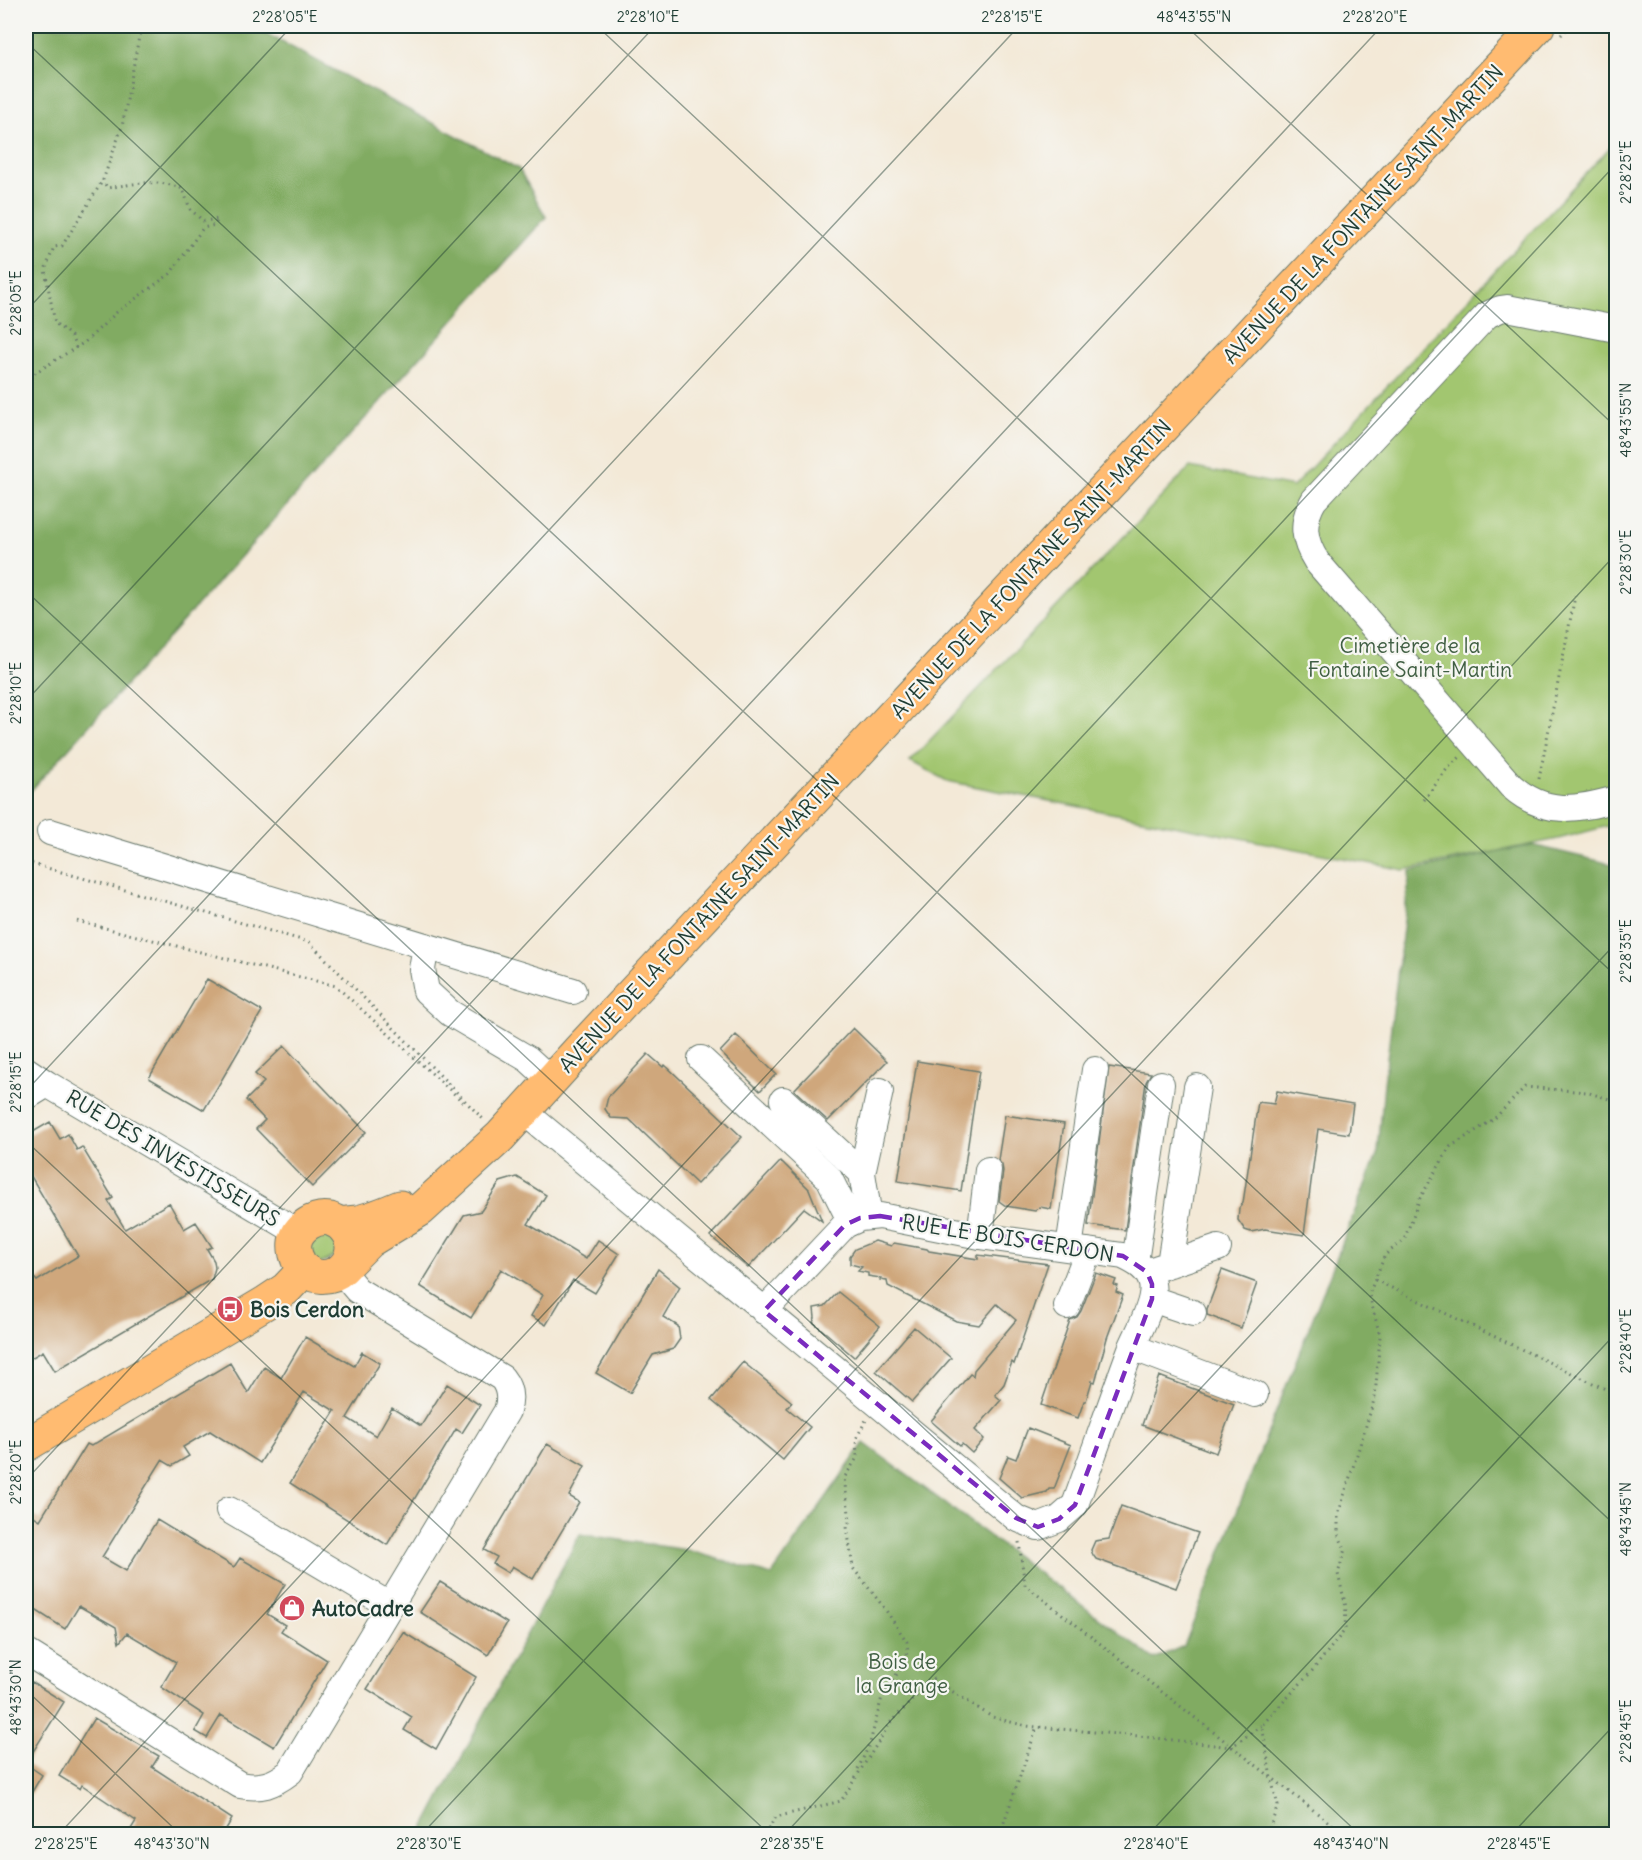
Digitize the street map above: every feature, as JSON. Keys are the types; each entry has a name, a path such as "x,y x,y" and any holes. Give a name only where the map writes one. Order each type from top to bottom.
{"main road":[{"name":"AVENUE DE LA FONTAINE SAINT-MARTIN","path":"438,1191 500,1137 1538,26"},
{"path":"339,1223 371,1219 438,1191"},
{"path":"345,1266 353,1249 346,1229 339,1223 331,1219 322,1219 305,1226 299,1233 295,1242 298,1262 305,1269 322,1276 332,1275 345,1266 369,1241 420,1210 438,1191"},
{"path":"26,1445 272,1298 286,1289 305,1269"}],"street":[{"path":"1617,329 1507,308 1493,311 1320,494 1307,515 1305,532 1306,541 1317,562 1511,786 1530,800 1545,806 1570,809 1617,799"},
{"path":"50,832 573,991"},
{"path":"426,946 422,969 426,991 450,1013 528,1059 551,1080"},
{"path":"701,1059 830,1178 860,1220"},
{"name":"RUE DES INVESTISSEURS","path":"26,1070 299,1233"},
{"path":"1066,1306 1078,1250 1095,1070"},
{"name":"RUE DES INVESTISSEURS","path":"26,1097 47,1084"},
{"path":"523,1111 1016,1518 1038,1527 1059,1519 1075,1505 1132,1347 1152,1299 1151,1266 1161,1084"},
{"path":"1151,1266 1197,1087"},
{"path":"860,1220 862,1173 880,1091"},
{"path":"783,1100 862,1173"},
{"path":"980,1236 988,1170"},
{"name":"RUE LE BOIS CERDON","path":"860,1220 880,1216 980,1236 1123,1256 1151,1266"},
{"path":"764,1311 845,1225 860,1220"},
{"path":"1151,1266 1218,1248"},
{"path":"26,1652 240,1785 267,1786 290,1772 507,1411 509,1393 502,1378 357,1290 345,1266"},
{"path":"1152,1299 1193,1313"},
{"path":"1132,1347 1255,1394"},
{"path":"229,1510 389,1605"}],"path":[{"path":"76,348 72,336 55,323 45,270 54,247 62,246 103,180 122,127 141,26"},
{"path":"26,382 36,372 85,342 117,312 170,274 203,228 215,225 218,219 203,221 190,209 183,189 173,185 156,181 107,188 103,180"},
{"path":"1530,800 1540,777 1575,596"},
{"path":"1424,800 1447,769 1476,744"},
{"path":"26,862 309,942 487,1123 336,986 77,921"},
{"path":"853,1779 891,1722 933,1679 992,1717 1037,1727 1231,1747 1262,1725 1312,1671 1345,1630 1346,1607 1338,1574 1345,1549 1338,1534 1338,1515 1376,1397 1380,1336 1369,1294 1385,1255 1404,1240 1420,1198 1450,1147 1494,1119 1525,1087 1586,1092 1617,1101"},
{"path":"1375,1280 1617,1394"},
{"path":"765,1834 776,1817 841,1801 870,1743 882,1697 906,1660 907,1642 885,1609 852,1568 847,1527 850,1520 844,1478 857,1458 856,1439 876,1404"},
{"path":"1016,1518 1025,1585 1344,1834"},
{"path":"1262,1725 1278,1806 1267,1834"},
{"path":"1000,1834 1037,1727"}],"highlighted area":[{"path":"880,1216 1123,1256 1147,1272 1152,1284 1152,1299 1075,1505 1059,1519 1038,1527 1016,1518 764,1311 845,1225 860,1218"}],"green space":[{"path":"26,26 252,26 519,169 546,217 26,796"},
{"name":"Cimetière de la Fontaine Saint-Martin","path":"1616,141 1616,824 1558,839 1404,870 947,781 910,761 1190,467 1293,487"},
{"name":"Bois de la Grange","path":"1532,845 1616,865 1616,1834 421,1834 580,1534 687,1550 772,1575 864,1443 1154,1659 1184,1646 1378,1152 1410,871"},
{"path":"320,1227 345,1250 317,1266 305,1242"}],"building":[{"path":"207,979 262,1011 204,1110 149,1078"},
{"path":"853,1028 887,1061 828,1121 794,1090"},
{"path":"736,1035 776,1074 760,1091 720,1052"},
{"path":"284,1046 366,1132 312,1187 256,1129 265,1120 246,1100 264,1082 255,1074"},
{"path":"648,1054 663,1067 665,1065 742,1137 697,1184 629,1119 611,1118 605,1109 608,1097"},
{"path":"917,1061 979,1071 961,1191 898,1181"},
{"path":"1109,1067 1151,1073 1146,1082 1125,1230 1088,1225"},
{"path":"1277,1091 1353,1104 1349,1134 1318,1129 1304,1235 1265,1229 1251,1232 1245,1230 1238,1220 1239,1208 1243,1203 1258,1102 1274,1104"},
{"path":"1005,1115 1064,1124 1051,1209 1040,1207 1035,1211 1006,1206 999,1201 1003,1171 998,1160"},
{"path":"50,1122 60,1139 68,1134 77,1150 82,1147 113,1198 108,1201 125,1229 169,1203 184,1229 196,1222 212,1247 207,1249 215,1268 212,1279 55,1371 43,1351 26,1361 26,1283 34,1278 37,1281 78,1256 26,1168 26,1136"},
{"path":"781,1161 809,1189 822,1221 804,1208 748,1268 710,1236"},
{"path":"517,1177 546,1195 528,1224 586,1259 598,1240 619,1254 595,1293 573,1280 546,1325 531,1316 543,1295 501,1269 471,1318 420,1286 464,1215 481,1211 500,1182"},
{"path":"875,1241 891,1246 894,1243 978,1259 978,1255 1048,1264 1014,1364 1012,1362 1004,1384 995,1395 1001,1400 975,1430 984,1439 972,1453 962,1444 960,1446 931,1421 970,1374 973,1376 974,1370 1016,1320 997,1304 979,1325 956,1321 888,1286 887,1281 858,1271 862,1267 850,1264 850,1256 855,1249"},
{"path":"658,1269 680,1287 663,1317 678,1326 680,1339 673,1349 653,1355 630,1393 596,1373"},
{"path":"1222,1270 1257,1283 1241,1328 1207,1315 1207,1309"},
{"path":"1096,1273 1116,1280 1114,1285 1118,1286 1116,1292 1123,1295 1107,1338 1095,1382 1092,1381 1078,1418 1041,1405 1070,1320 1077,1317 1081,1311"},
{"path":"838,1292 880,1326 854,1357 813,1322 814,1308 825,1306"},
{"path":"914,1327 951,1358 912,1402 876,1371"},
{"path":"305,1337 354,1366 362,1352 380,1363 347,1418 376,1436 392,1408 421,1426 447,1384 480,1405 462,1433 456,1429 387,1545 290,1483 335,1411 304,1392 260,1463 210,1431 183,1447 189,1456 172,1466 162,1460 102,1557 126,1571 157,1520 234,1567 240,1558 285,1584 267,1614 285,1625 281,1631 327,1660 274,1747 221,1715 207,1738 195,1731 204,1715 161,1687 176,1662 127,1633 119,1643 116,1627 79,1606 65,1629 26,1604 26,1511 40,1520 87,1444 91,1446 230,1363 248,1393 264,1367 281,1378"},
{"path":"743,1362 792,1402 787,1408 810,1427 783,1460 711,1400"},
{"path":"1159,1376 1234,1404 1216,1453 1142,1425"},
{"path":"1028,1428 1071,1445 1054,1489 1022,1498 999,1478 1008,1456 1016,1459"},
{"path":"547,1444 585,1466 569,1496 579,1502 533,1579 512,1566 508,1573 493,1564 497,1557 484,1550"},
{"path":"1121,1506 1198,1533 1176,1588 1096,1559 1093,1555 1091,1550 1095,1541 1109,1539"},
{"path":"440,1582 507,1623 488,1655 420,1612"},
{"path":"403,1632 476,1677 436,1749 404,1730 412,1717 367,1689"},
{"path":"32,1682 64,1702 26,1763 26,1691"},
{"path":"94,1718 159,1756 152,1767 232,1819 223,1834 128,1834 136,1821 82,1785 80,1789 59,1776"},
{"path":"26,1764 42,1775 26,1802"}],"place":[{"name":"Bois Cerdon","path":"230,1309"},
{"name":"AutoCadre","path":"292,1608"}]}
